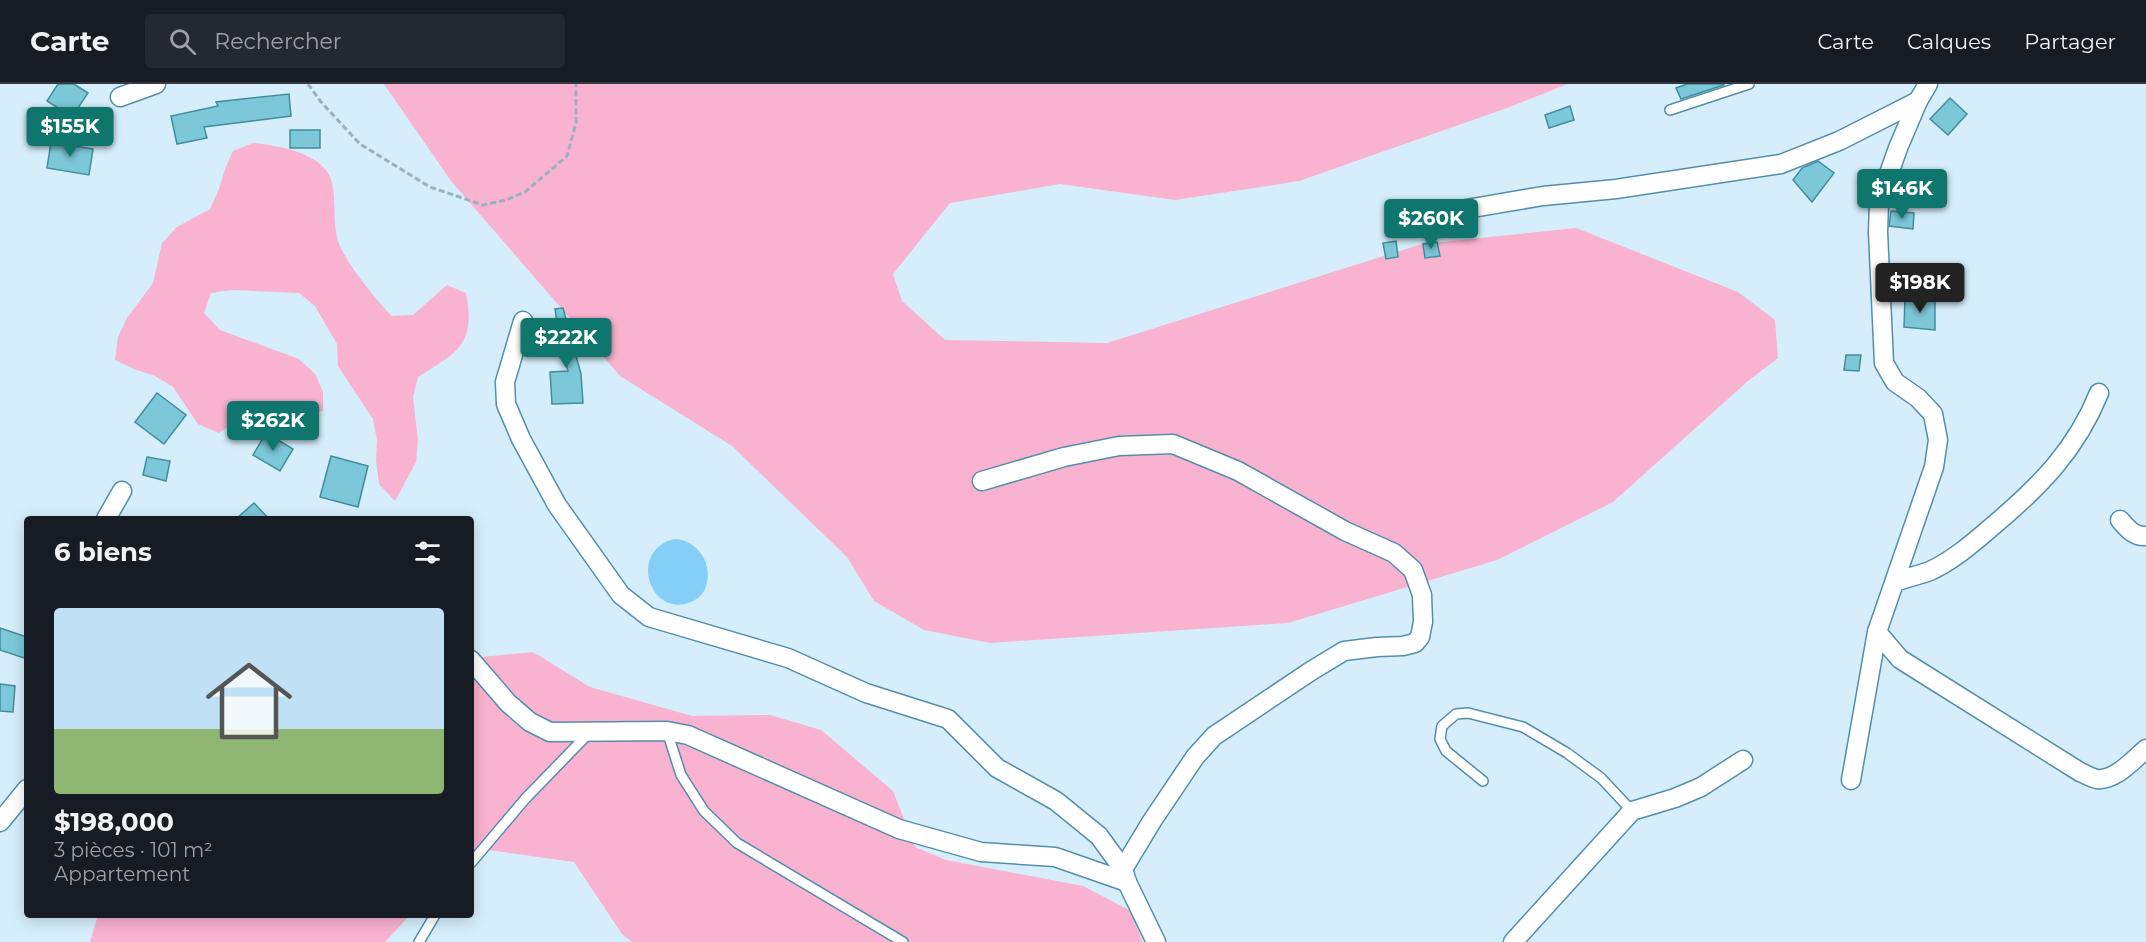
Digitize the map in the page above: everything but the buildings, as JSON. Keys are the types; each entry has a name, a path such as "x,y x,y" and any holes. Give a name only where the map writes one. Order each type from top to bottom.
{"street":[{"path":"120,97 156,84"},
{"path":"1851,780 1877,632 1934,467 1938,440 1933,414 1918,399 1895,382 1884,363 1878,232 1879,202 1898,148 1918,101 1928,84"},
{"path":"1396,221 1543,195 1616,189 1781,164 1839,141 1918,101"},
{"path":"523,321 505,382 506,404 521,439 557,506 621,595 649,617 788,658 866,693 948,718 997,768 1056,801 1099,836 1125,876 1156,942"},
{"path":"1895,582 1929,571 1953,558 2024,501 2067,452 2089,416 2099,393"},
{"path":"982,482 1064,457 1119,446 1173,444 1238,471 1345,531 1395,553 1413,570 1422,595 1423,622 1420,637 1415,643 1344,651 1214,736 1195,757 1152,821 1125,876"},
{"path":"108,516 122,492"},
{"path":"2120,520 2130,531 2146,536"},
{"path":"1877,632 1900,659 2079,772 2095,779 2106,779 2146,749"},
{"path":"474,663 508,703 530,722 550,732 667,731 688,735 898,829 981,852 1055,857 1125,876"},
{"path":"1513,942 1632,811 1675,798 1701,787 1743,760"},
{"path":"0,822 24,793"}],"lane":[{"path":"1670,110 1749,84"},
{"path":"1484,782 1446,751 1440,739 1442,726 1456,714 1468,713 1523,727 1567,753 1601,778 1632,811"},
{"path":"667,731 681,775 704,811 737,843 903,942"},
{"path":"474,859 525,799 590,732"},
{"path":"419,942 433,918"}],"path":[{"path":"308,84 321,102 360,144 430,187 483,205 506,200 525,192 567,156 576,123 576,84"}],"shaded area":[{"path":"384,84 1568,84 1507,108 1299,181 1175,200 1060,184 950,203 893,274 902,301 945,340 1107,343 1422,244 1576,228 1738,292 1775,320 1778,358 1748,381 1613,502 1497,560 1288,623 990,643 924,630 874,601 847,557 732,446 620,376 451,181"},
{"path":"253,143 284,148 304,155 313,159 328,173 333,190 335,226 341,249 362,280 392,316 413,315 447,285 466,293 468,324 461,345 444,360 418,377 413,397 418,441 416,462 395,501 379,484 376,461 377,440 373,419 338,366 337,344 315,306 299,293 232,290 211,293 204,313 220,330 299,359 315,374 323,392 323,411 303,416 259,415 237,421 219,433 198,424 173,387 155,376 115,360 118,337 127,318 153,283 162,243 177,227 210,209 233,151"},
{"path":"533,652 590,687 692,716 770,715 821,730 893,791 915,847 946,860 1083,886 1133,912 1142,942 632,942 622,934 574,862 488,850 474,857 474,658"},
{"path":"97,918 407,918 385,942 90,942"}],"water":[{"path":"674,539 683,540 697,549 708,571 708,580 702,594 688,603 675,604 663,600 655,592 650,580 648,568 651,556 660,546"}]}
